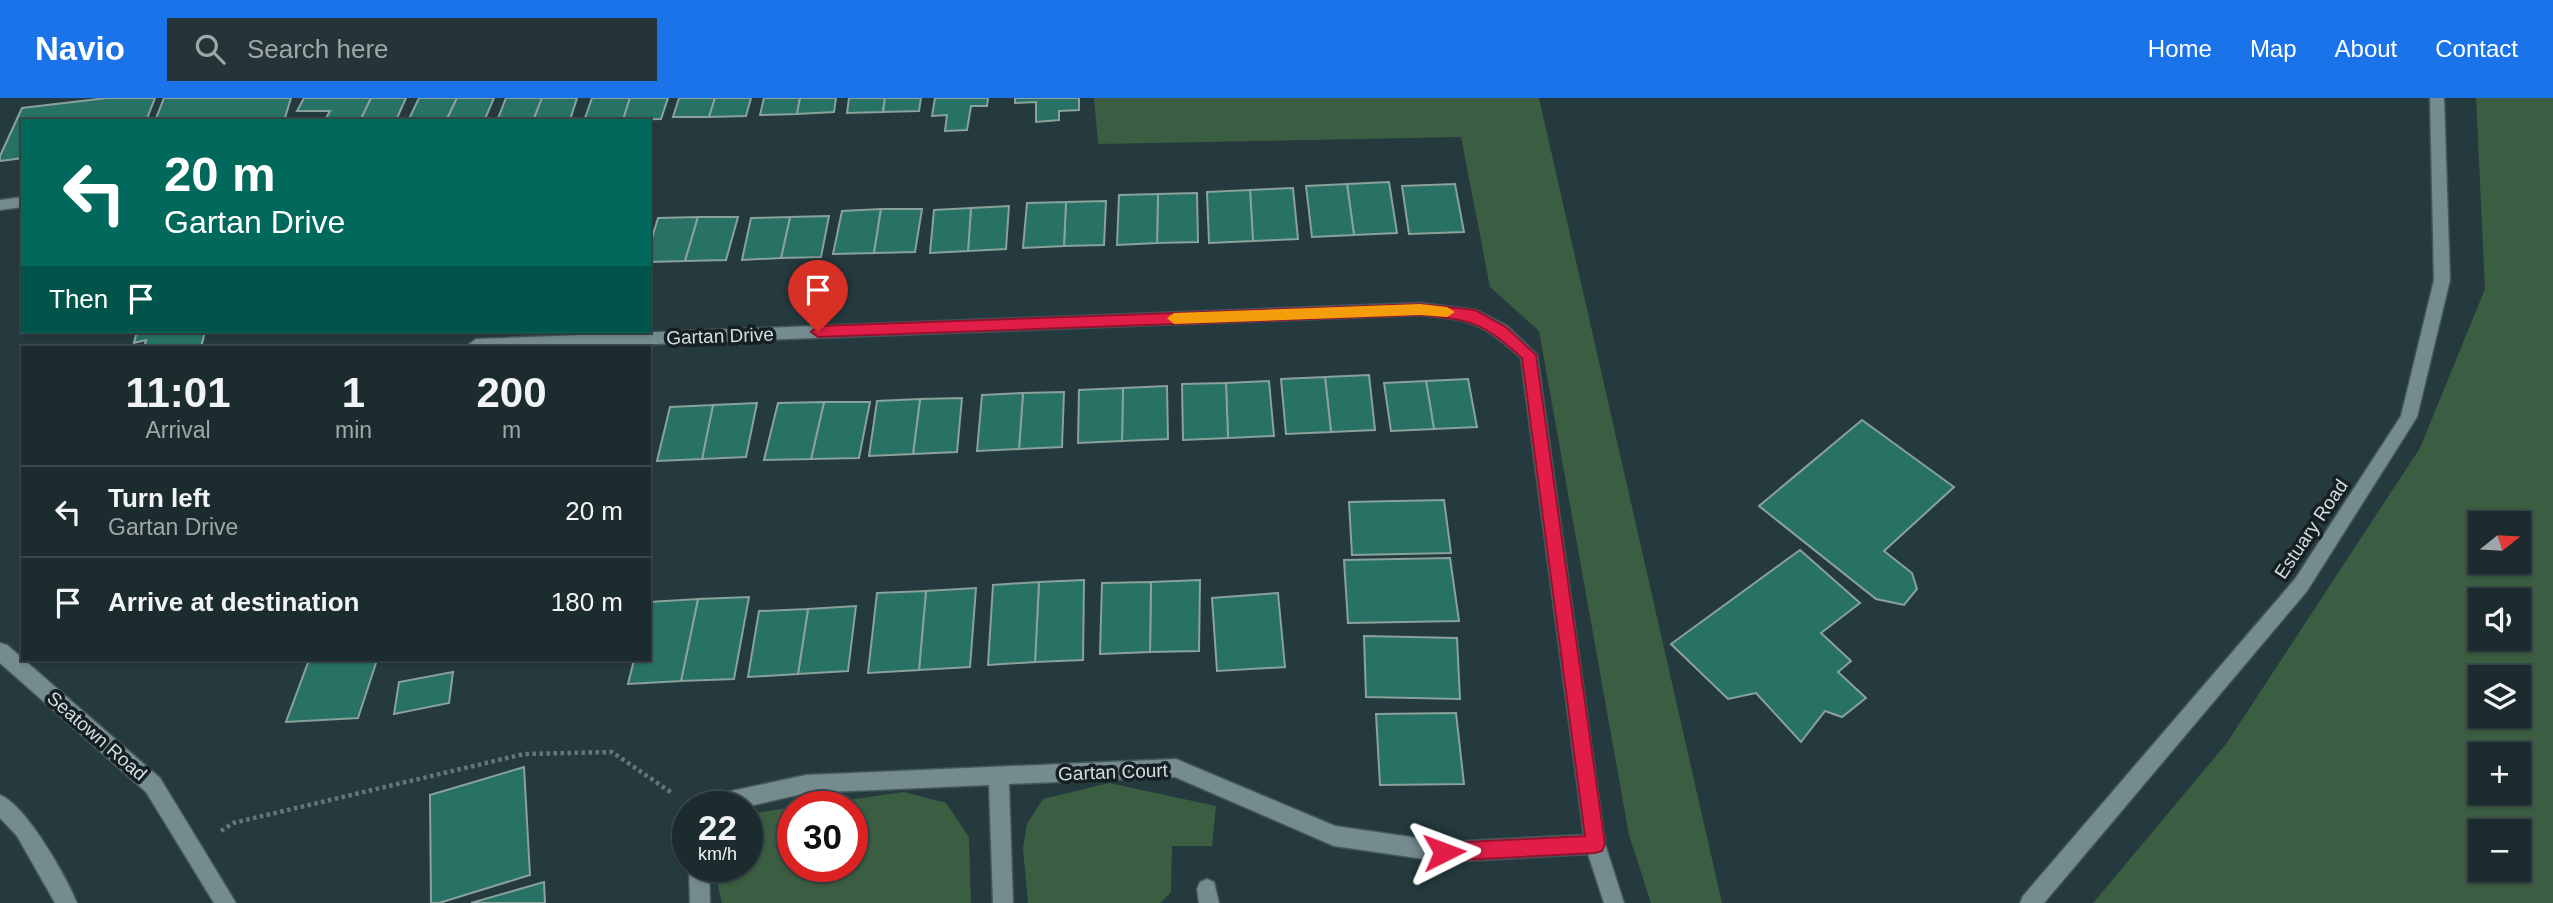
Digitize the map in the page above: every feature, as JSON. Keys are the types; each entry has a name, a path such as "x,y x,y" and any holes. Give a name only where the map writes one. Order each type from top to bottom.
{"street":[{"name":"Estuary Road","path":"2031,903 2301,585 2409,417 2442,279 2437,98"},
{"path":"0,205 21,202"},
{"name":"Gartan Drive","path":"476,345 1420,309 1470,314 1501,330 1529,355 1595,844 1614,903"},
{"name":"Seatown Road","path":"0,651 153,785 226,903"},
{"name":"Gartan Court","path":"763,794 806,784 1176,768 1334,836 1444,852 1595,844"},
{"path":"999,776 1003,903"},
{"path":"0,804 24,829 67,903"},
{"path":"699,882 700,903"}],"path":[{"path":"193,850 233,822 524,754 612,752 672,793"}],"green space":[{"path":"1094,98 1539,98 1722,903 1651,903 1629,835 1539,331 1490,287 1461,137 1098,144"},
{"path":"2476,98 2553,98 2553,903 2093,903 2226,744 2420,448 2485,289"},
{"path":"1109,783 1216,806 1212,846 1172,846 1171,892 1160,903 1028,903 1023,848 1027,824 1043,799"},
{"path":"904,792 946,803 969,837 971,903 722,903 717,882 763,882 763,812 777,810 777,882 868,882 868,797"}],"building":[{"path":"107,98 155,98 147,119 21,119 21,158 0,161 22,108"},
{"path":"164,98 291,98 285,119 156,119"},
{"path":"304,98 371,98 361,119 326,119 330,111 297,111"},
{"path":"371,98 406,98 397,118 361,119"},
{"path":"419,98 457,98 447,119 409,119"},
{"path":"457,98 494,98 485,119 447,119"},
{"path":"506,98 542,98 534,119 498,119"},
{"path":"542,98 577,98 570,119 534,119"},
{"path":"592,98 630,98 623,119 585,119"},
{"path":"630,98 668,98 661,119 623,119"},
{"path":"679,98 715,98 709,117 673,117"},
{"path":"715,98 751,98 746,116 709,117"},
{"path":"764,98 800,98 797,114 760,115"},
{"path":"800,98 836,98 834,112 797,114"},
{"path":"849,98 885,98 883,112 847,113"},
{"path":"885,98 921,98 919,111 883,112"},
{"path":"935,98 988,98 987,106 971,106 967,130 945,131 947,115 932,116"},
{"path":"1015,98 1079,98 1079,110 1059,111 1059,120 1036,122 1036,102 1015,103"},
{"path":"1389,182 1397,233 1354,235 1347,184"},
{"path":"1347,184 1354,235 1312,237 1306,186"},
{"path":"1455,184 1464,232 1409,234 1402,186"},
{"path":"1293,188 1298,239 1253,241 1250,190"},
{"path":"1250,190 1253,241 1209,243 1207,192"},
{"path":"1197,193 1198,242 1157,243 1158,194"},
{"path":"1158,194 1157,243 1117,245 1119,195"},
{"path":"1106,201 1104,245 1064,246 1066,202"},
{"path":"1066,202 1064,246 1023,248 1027,203"},
{"path":"1009,206 1006,249 968,251 971,208"},
{"path":"971,208 968,251 930,253 934,210"},
{"path":"881,209 874,253 833,254 842,211"},
{"path":"881,209 922,209 915,252 874,253"},
{"path":"829,216 821,257 781,258 790,217"},
{"path":"698,217 685,261 651,262 651,241 658,218"},
{"path":"698,217 738,217 726,260 685,261"},
{"path":"790,217 781,258 742,260 751,218"},
{"path":"136,333 205,333 201,346 144,346 146,340 134,343"},
{"path":"1369,375 1375,430 1331,432 1325,377"},
{"path":"1325,377 1331,432 1286,434 1281,379"},
{"path":"1468,379 1477,427 1434,429 1426,381"},
{"path":"1269,381 1274,436 1228,438 1226,383"},
{"path":"1426,381 1434,429 1391,431 1384,383"},
{"path":"1226,383 1228,438 1183,440 1182,384"},
{"path":"1167,386 1168,439 1122,441 1123,388"},
{"path":"1123,388 1122,441 1078,443 1079,390"},
{"path":"1064,392 1062,447 1019,449 1023,393"},
{"path":"1023,393 1019,449 977,451 982,395"},
{"path":"962,398 957,452 913,454 920,399"},
{"path":"920,399 913,454 869,456 877,401"},
{"path":"824,402 870,402 859,458 811,459"},
{"path":"824,402 811,459 764,460 778,403"},
{"path":"757,403 746,457 702,459 713,405"},
{"path":"713,405 702,459 657,461 670,407"},
{"path":"1862,420 1954,487 1884,551 1912,573 1917,589 1904,605 1876,599 1759,506"},
{"path":"1444,500 1451,553 1352,555 1349,502"},
{"path":"1800,550 1860,603 1821,633 1851,661 1838,672 1866,698 1842,717 1825,711 1801,742 1756,693 1728,699 1671,644"},
{"path":"1450,558 1459,621 1348,623 1344,560"},
{"path":"1084,580 1083,660 1035,662 1039,582"},
{"path":"1200,580 1199,651 1150,652 1151,582"},
{"path":"1039,582 1035,662 988,665 993,585"},
{"path":"1151,582 1150,652 1100,654 1102,583"},
{"path":"976,588 970,667 919,670 926,591"},
{"path":"926,591 919,670 868,673 877,593"},
{"path":"1278,593 1285,667 1217,671 1212,598"},
{"path":"749,597 734,679 681,681 698,599"},
{"path":"698,599 681,681 628,684 634,661 651,661 651,602"},
{"path":"856,606 848,671 798,674 808,609"},
{"path":"808,609 798,674 748,677 759,611"},
{"path":"1364,636 1457,638 1460,699 1366,697"},
{"path":"309,661 377,661 358,718 286,722"},
{"path":"453,672 449,703 394,714 399,682"},
{"path":"1456,713 1464,784 1380,785 1376,714"},
{"path":"524,767 530,875 439,903 431,903 430,795"},
{"path":"544,882 545,903 471,903"}],"slow traffic":[{"path":"1174,318 1420,309 1447,312"}],"route":[{"path":"818,332 1420,309 1470,314 1501,330 1529,355 1595,844 1444,852"}]}
